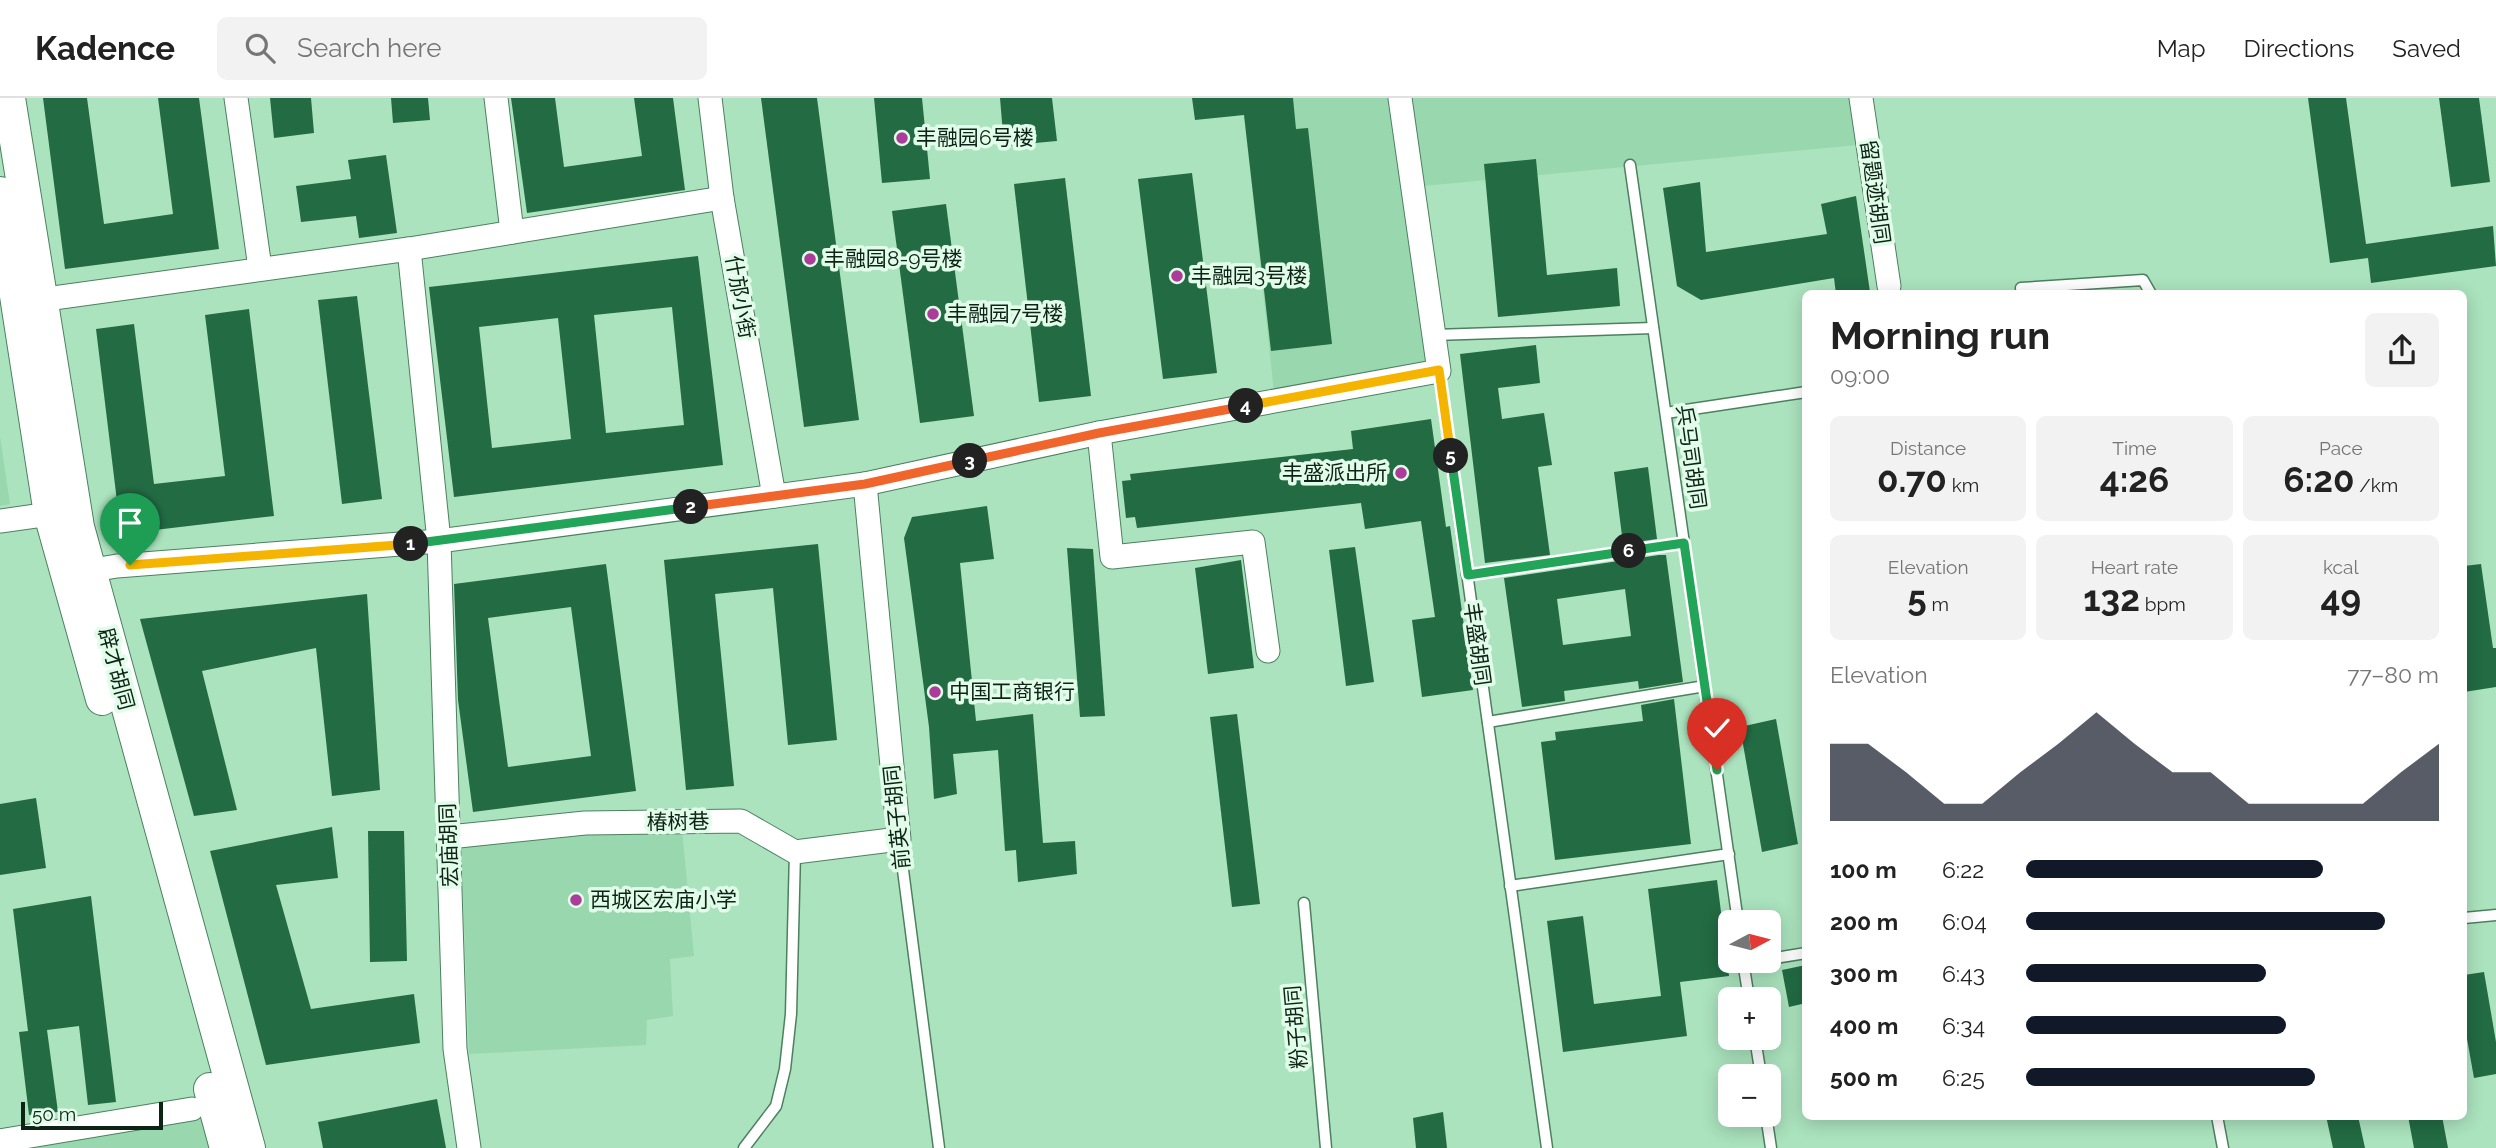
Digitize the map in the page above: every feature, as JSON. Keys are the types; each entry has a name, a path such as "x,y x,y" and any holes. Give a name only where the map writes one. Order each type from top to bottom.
{"main road":[{"name":"辟才胡同","path":"9,98 19,304 78,527 78,572 226,1148"},
{"name":"辟才胡同","path":"0,193 50,514 78,572 249,1148"}],"street":[{"path":"236,98 260,268"},
{"path":"496,98 512,232"},
{"name":"什邡小街","path":"710,98 722,198 774,496"},
{"name":"丰盛胡同","path":"1400,98 1439,370"},
{"name":"留题迹胡同","path":"1861,98 1889,286"},
{"path":"19,304 410,249 722,198"},
{"name":"宏庙胡同","path":"410,249 439,541 455,1049 470,1148"},
{"path":"78,572 439,541 865,484 1099,433 1439,370"},
{"path":"1099,433 1112,557 1253,542 1268,651"},
{"name":"前英子胡同","path":"865,484 899,839"},
{"path":"0,521 50,514"},
{"name":"椿树巷","path":"449,837 585,823 741,821 796,852"},
{"path":"796,852 899,839"},
{"path":"0,1141 192,1109"}],"lane":[{"name":"兵马司胡同","path":"1630,165 1736,910"},
{"path":"2033,290 2143,280 2149,290"},
{"path":"1434,335 1653,328"},
{"name":"丰盛胡同","path":"1439,370 1547,1148"},
{"path":"1666,413 1802,393"},
{"path":"1468,575 1684,543"},
{"path":"1488,722 1705,686"},
{"name":"前英子胡同","path":"899,839 939,1148"},
{"path":"744,1148 776,1106 785,1069 791,1014 796,852"},
{"path":"1510,886 1729,855"},
{"name":"粉子胡同","path":"1304,903 1326,1148"},
{"path":"2467,918 2496,915"},
{"path":"1782,957 1802,954"},
{"path":"2218,1120 2223,1148"},
{"path":"1768,1127 1771,1148"}],"shaded area":[{"path":"1193,98 1862,98 1868,144 1413,187 1439,371 1275,401 1244,115"},
{"path":"0,436 10,504 0,506"},
{"name":"西城区宏庙小学","path":"682,829 694,956 670,959 673,1016 647,1020 646,1045 469,1054 461,844 570,833"},
{"path":"214,1106 225,1148 0,1148"}],"building":[{"path":"43,98 87,98 104,224 173,214 158,98 199,98 219,249 65,269"},
{"path":"270,98 311,98 314,133 274,138"},
{"path":"391,98 428,98 430,120 393,123"},
{"path":"511,98 555,98 564,167 642,156 634,98 673,98 685,190 527,213"},
{"name":"丰融园8-9号楼","path":"761,98 817,98 859,420 804,427"},
{"name":"丰融园6号楼","path":"874,98 922,98 930,179 882,183"},
{"path":"1000,98 1052,98 1057,141 1004,146"},
{"path":"1192,98 1293,98 1296,129 1308,128 1332,344 1271,351 1244,115 1195,120"},
{"path":"2308,98 2346,98 2366,244 2493,226 2496,266 2371,283 2368,258 2330,263"},
{"path":"2439,98 2479,98 2490,182 2451,187"},
{"path":"386,155 397,233 359,238 356,216 301,222 296,186 351,179 348,160"},
{"path":"1536,159 1547,275 1617,268 1620,306 1498,317 1484,164"},
{"name":"丰融园3号楼","path":"1192,173 1217,373 1163,379 1138,179"},
{"path":"1065,178 1091,396 1039,402 1014,184"},
{"path":"1700,182 1706,252 1827,234 1821,204 1856,196 1870,290 1836,290 1834,278 1701,300 1677,286 1663,188"},
{"name":"丰融园7号楼","path":"946,204 974,416 920,423 892,211"},
{"path":"698,256 723,465 454,497 429,287","holes":["672,307 684,425 606,433 594,315","558,318 571,439 492,448 479,327"]},
{"path":"357,296 382,499 342,504 318,300"},
{"path":"249,309 274,516 121,534 96,329 134,324 154,484 225,476 205,315"},
{"path":"1536,345 1540,383 1498,388 1502,419 1544,413 1552,465 1538,467 1550,555 1485,563 1460,354"},
{"path":"1431,419 1446,527 1450,526 1473,690 1422,697 1412,620 1435,617 1421,521 1365,529 1361,503 1137,528 1135,517 1126,518 1122,481 1131,480 1130,474 1353,449 1351,431"},
{"path":"1648,467 1657,539 1623,544 1614,472"},
{"path":"987,506 994,559 960,563 976,721 1033,714 1043,843 1075,841 1077,874 1018,882 1016,850 1005,851 998,750 953,754 957,794 934,799 929,727 904,538 912,517"},
{"path":"818,544 837,740 788,745 773,588 715,594 734,786 686,790 664,560"},
{"path":"1355,547 1374,682 1346,686 1329,550"},
{"path":"1067,548 1093,549 1105,716 1080,717"},
{"path":"1666,555 1683,682 1639,689 1638,681 1564,691 1565,701 1522,707 1504,578","holes":["1625,589 1631,636 1563,645 1557,599"]},
{"path":"1241,560 1254,668 1208,674 1195,568"},
{"path":"606,564 636,791 473,812 458,700 454,584","holes":["571,607 591,756 508,767 488,618"]},
{"path":"2481,564 2493,648 2496,648 2496,687 2467,692 2467,566"},
{"path":"367,594 380,790 332,796 316,648 202,671 237,810 194,816 140,619"},
{"path":"1674,699 1691,844 1555,860 1541,742 1556,740 1555,732 1643,721 1641,705"},
{"path":"1237,714 1260,904 1232,907 1210,717"},
{"path":"1776,719 1798,844 1762,852 1740,727"},
{"path":"36,798 46,868 0,875 0,804"},
{"path":"332,827 338,878 276,885 311,1009 414,994 420,1043 266,1065 210,851"},
{"path":"368,831 404,831 407,961 370,962"},
{"path":"1717,880 1721,910 1718,910 1718,973 1729,973 1729,976 1680,982 1687,1036 1563,1052 1547,921 1583,916 1594,1004 1661,996 1648,889"},
{"path":"91,896 116,1102 88,1105 79,1026 47,1030 58,1112 29,1115 19,1032 28,1031 13,909"},
{"path":"1802,966 1802,1004 1789,1007 1782,970"},
{"path":"2484,972 2496,1042 2496,1074 2474,1078 2467,1039 2467,975"},
{"path":"437,1099 446,1148 323,1148 318,1122"},
{"path":"1443,1112 1447,1148 1416,1148 1413,1118"},
{"path":"2327,1120 2359,1120 2365,1148 2333,1148"},
{"path":"2409,1120 2443,1120 2448,1148 2414,1148"}],"place":[{"name":"丰融园6号楼","path":"902,138"},
{"name":"丰融园8-9号楼","path":"810,259"},
{"name":"丰融园3号楼","path":"1177,276"},
{"name":"丰融园7号楼","path":"933,314"},
{"name":"丰盛派出所","path":"1401,473"},
{"name":"中国工商银行","path":"935,692"},
{"name":"西城区宏庙小学","path":"576,900"}],"route":[{"path":"130,565 439,541 865,484 1099,433 1439,370 1468,575 1684,543 1717,770"}]}
